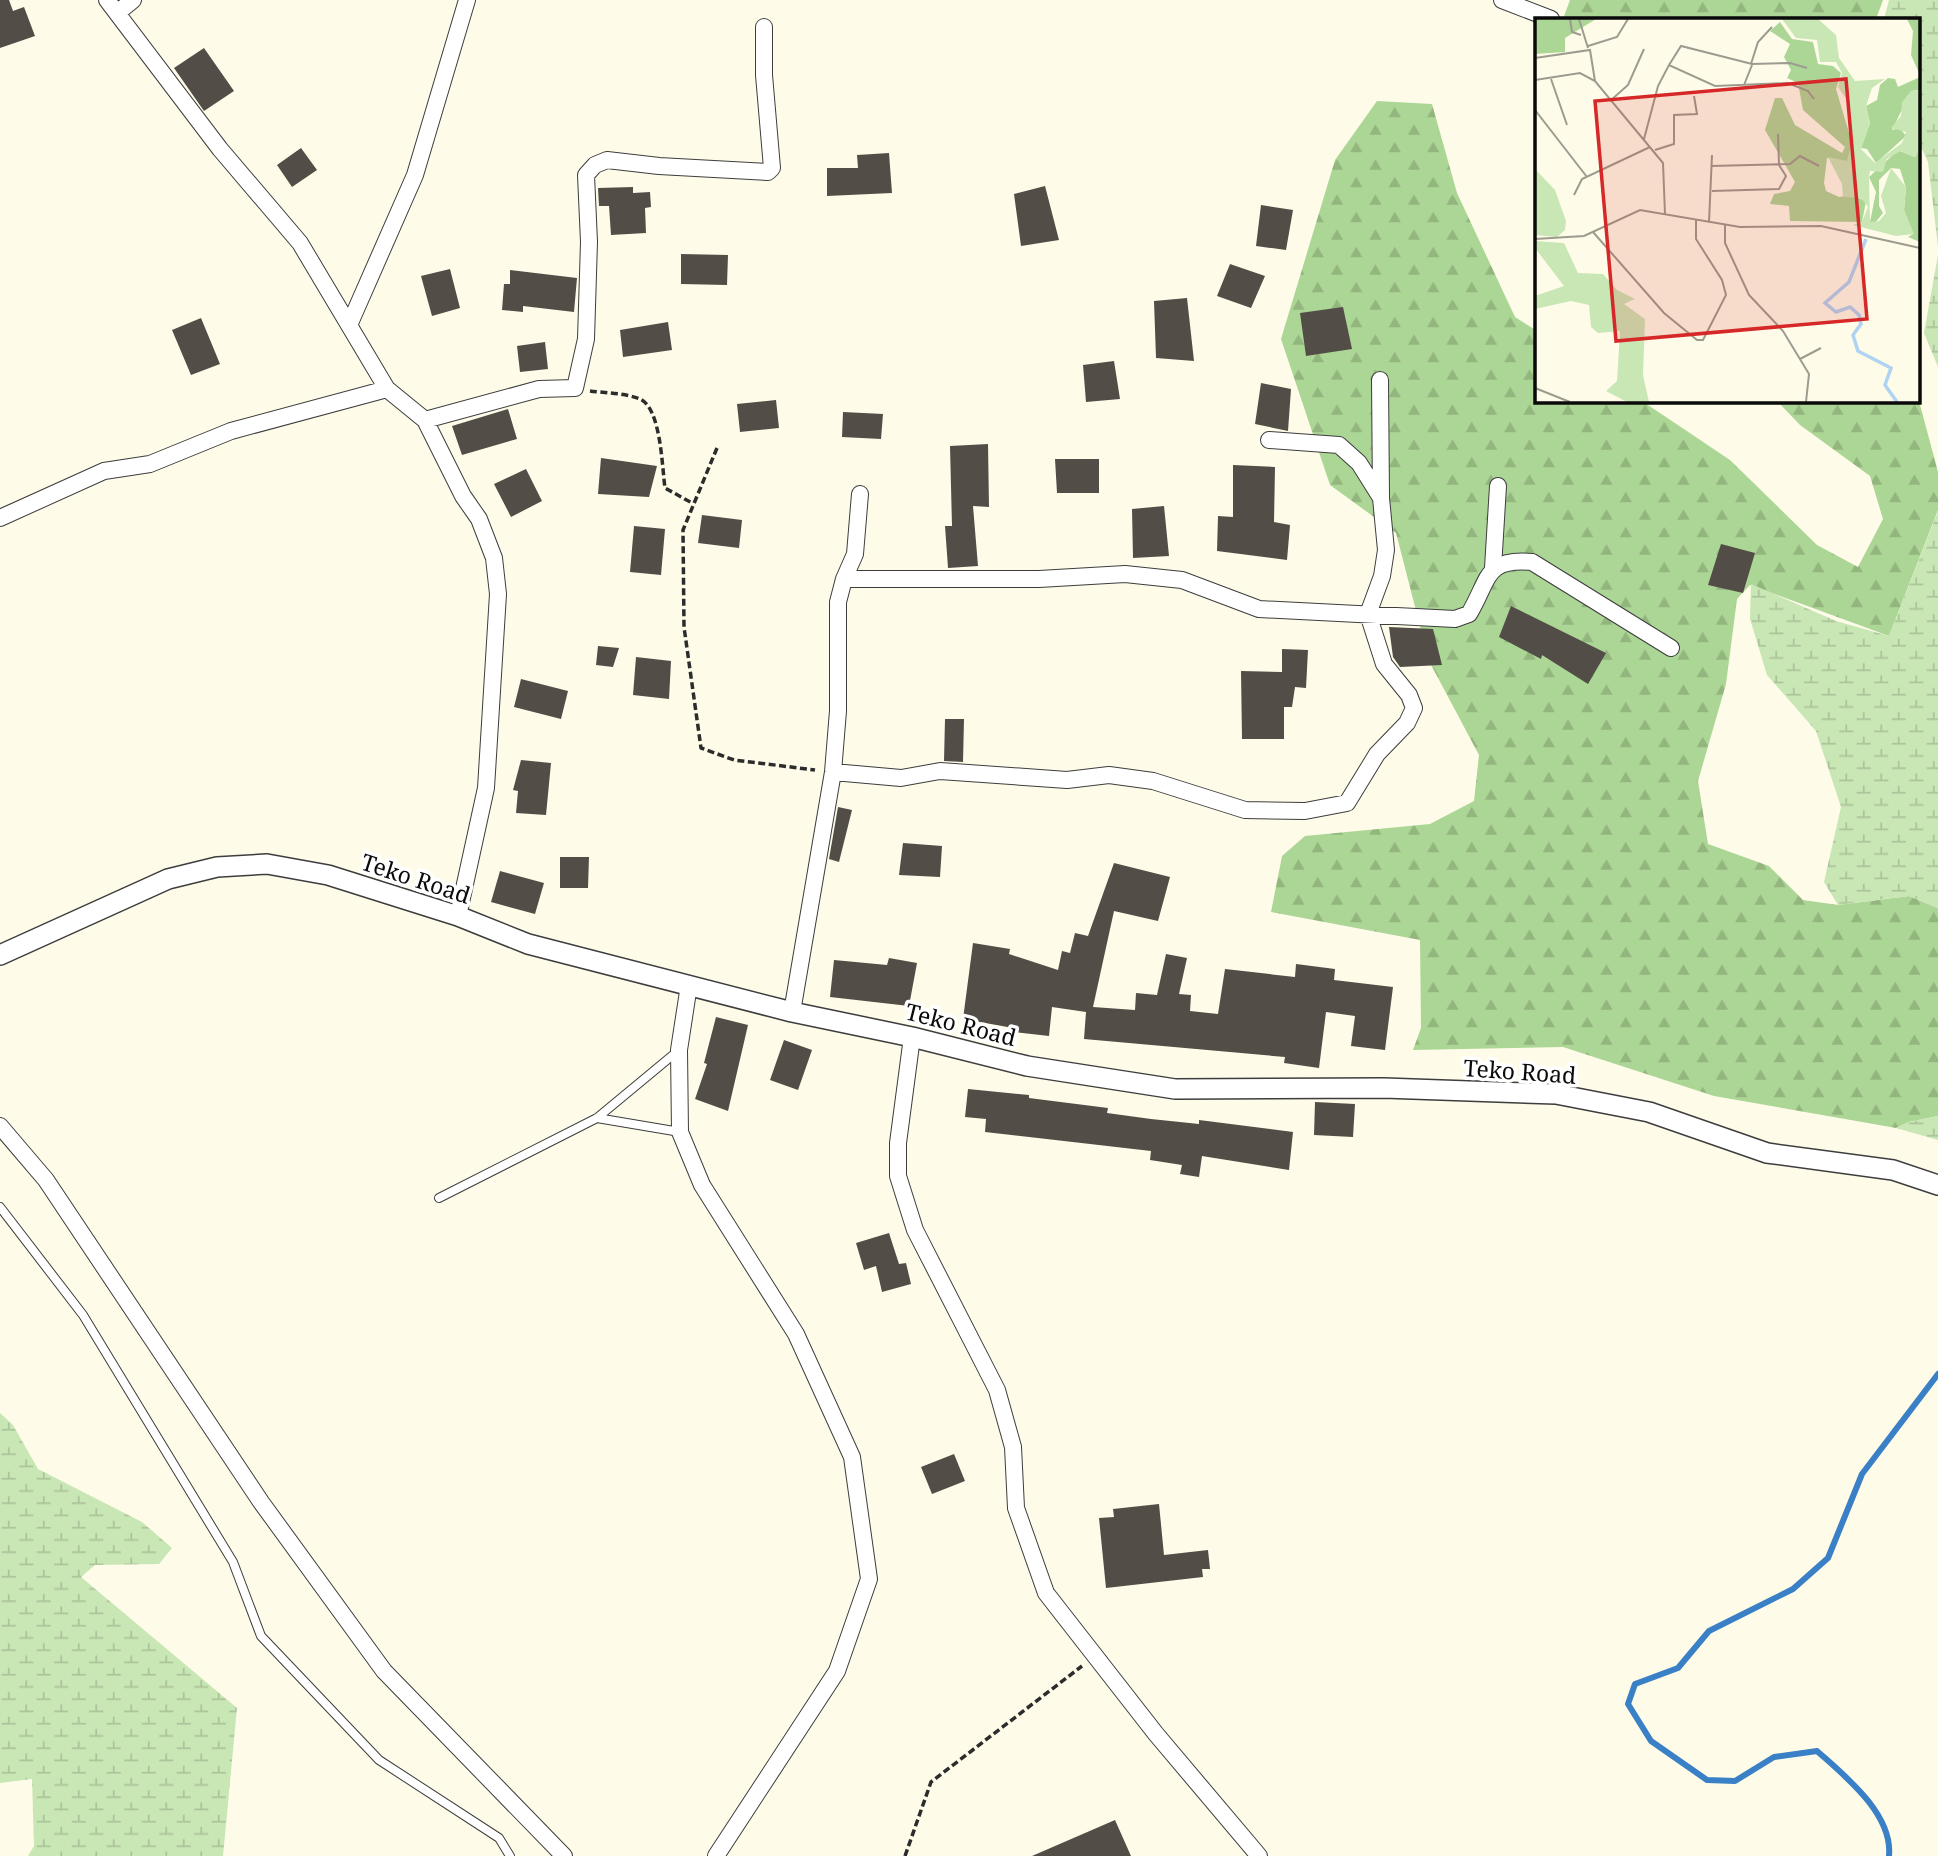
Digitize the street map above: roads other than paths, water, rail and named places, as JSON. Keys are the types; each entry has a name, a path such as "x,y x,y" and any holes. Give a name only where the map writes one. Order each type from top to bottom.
{"street":[{"path":"132,0 112,6 220,149 300,243 387,389 425,420 479,519 494,558 498,594 486,789 458,916"},
{"path":"350,323 415,175 467,0"},
{"path":"1502,0 1548,18"},
{"path":"425,420 539,389 575,388 586,340 589,242 586,175 595,165 607,160 659,166 768,172 772,168 764,75 764,27"},
{"path":"833,772 901,778 940,771 1067,780 1109,775 1153,781 1245,810 1305,811 1347,803 1377,754 1407,723 1415,708 1409,695 1384,664 1368,614 1382,576 1386,550 1381,498 1380,380"},
{"path":"0,518 104,471 150,464 231,431 387,389"},
{"path":"1269,440 1339,445 1359,463 1381,498"},
{"path":"844,579 1040,579 1125,573 1182,580 1259,609 1455,618 1469,614 1493,568 1498,486"},
{"path":"792,1012 833,772 838,711 838,602 855,554 860,494"},
{"path":"1493,568 1508,560 1532,562 1671,648"},
{"name":"Teko Road","path":"0,955 168,879 218,867 267,864 328,875 458,916 528,944 792,1012 912,1037 1027,1066 1175,1089 1384,1088 1556,1094 1649,1112 1767,1153 1893,1170 1938,1185"},
{"path":"689,985 679,1050 680,1132 702,1185 796,1334 852,1457 869,1579 837,1671 716,1856"},
{"path":"912,1037 898,1143 898,1176 915,1230 997,1390 1013,1447 1016,1508 1046,1593 1259,1856"},
{"path":"0,1126 46,1180 261,1502 384,1671 564,1856"}],"lane":[{"path":"439,1198 597,1118 679,1050"},
{"path":"597,1118 680,1132"},
{"path":"0,1208 83,1315 233,1562 261,1636 379,1760 499,1838 510,1856"}],"waterway":[{"path":"1889,1856 1888,1840 1875,1811 1853,1784 1817,1751 1774,1757 1735,1781 1707,1780 1651,1741 1628,1704 1635,1684 1678,1668 1709,1631 1793,1589 1828,1558 1862,1474 1938,1374"}]}
